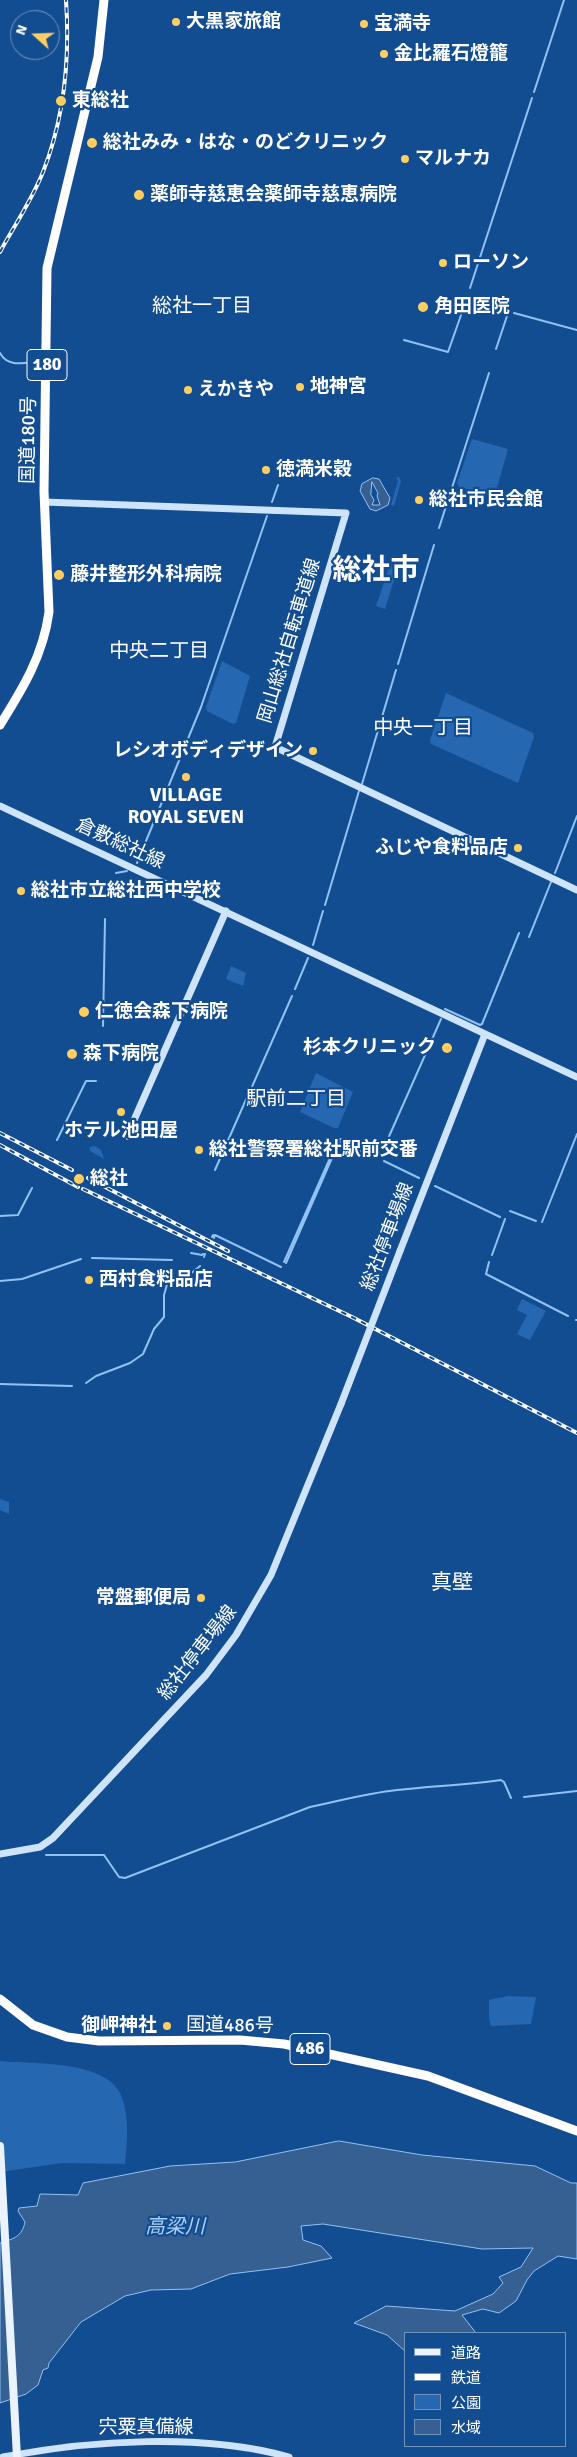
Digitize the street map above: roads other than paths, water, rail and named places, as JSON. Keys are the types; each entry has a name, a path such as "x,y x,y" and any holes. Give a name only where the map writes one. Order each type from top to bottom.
{"highway":[{"name":"国道180号","path":"0,725 33,670 47,628 49,612 44,502 47,268 98,57 104,0"},
{"name":"国道486号","path":"0,1999 33,2025 67,2037 123,2041 240,2040 284,2044 428,2076 577,2132"}],"main road":[{"name":"岡山総社自転車道線","path":"44,502 346,513 275,747 577,890"},
{"name":"倉敷総社線","path":"0,806 226,911"},
{"path":"127,1136 226,911 577,1078"},
{"name":"総社停車場線","path":"0,1854 40,1847 53,1838 172,1712 221,1656 246,1620 272,1575 341,1404 485,1034"},
{"path":"0,2146 17,2456"},
{"name":"宍粟真備線","path":"3,2457 68,2446 152,2443 234,2446 290,2457"}],"water":[{"path":"373,478 379,479 390,498 388,505 376,511 370,509 360,491 362,484","holes":["372,482 378,493 380,505 372,505 374,500 371,495"]},
{"name":"高梁川","path":"339,2141 422,2155 535,2166 571,2183 577,2183 577,2259 558,2256 534,2271 516,2301 499,2313 483,2309 462,2315 475,2332 404,2332 404,2350 387,2335 354,2323 386,2306 455,2311 493,2294 503,2283 499,2277 521,2267 533,2248 482,2249 323,2224 301,2226 303,2240 321,2246 332,2258 288,2267 230,2274 191,2289 151,2290 125,2296 81,2322 49,2363 48,2368 43,2370 38,2385 26,2394 0,2403 0,2243 13,2239 22,2231 25,2222 18,2211 19,2208 37,2206 40,2194 78,2195 83,2183 170,2166 235,2162"}],"waterway":[{"path":"534,92 564,0"},
{"path":"470,288 532,98"},
{"path":"404,340 448,352 466,301"},
{"path":"496,349 508,313"},
{"path":"514,313 577,330"},
{"path":"0,353 3,358 13,363 42,361"},
{"path":"439,528 489,373"},
{"path":"272,502 278,485"},
{"path":"137,863 201,707 267,516"},
{"path":"398,664 434,545"},
{"path":"362,784 396,670"},
{"path":"325,905 359,791"},
{"path":"555,873 577,816"},
{"path":"116,873 127,871"},
{"path":"529,937 551,882"},
{"path":"313,945 323,911"},
{"path":"103,1026 105,919"},
{"path":"445,1009 480,1025 482,1024 519,933"},
{"path":"295,989 308,958"},
{"path":"251,1089 292,996"},
{"path":"383,1150 441,1019"},
{"path":"57,1140 86,1081 96,1081"},
{"path":"215,1170 248,1095"},
{"path":"542,1222 577,1134"},
{"path":"284,1262 338,1140 341,1139 377,1156"},
{"path":"286,1263 339,1142 376,1158"},
{"path":"384,1161 419,1178"},
{"path":"435,1186 500,1217"},
{"path":"0,1216 18,1215 32,1188"},
{"path":"510,1211 536,1221"},
{"path":"492,1255 505,1219"},
{"path":"214,1238 215,1235 281,1267"},
{"path":"191,1253 203,1254"},
{"path":"92,1258 172,1260"},
{"path":"0,1281 22,1279 81,1259"},
{"path":"489,1262 486,1274 568,1316"},
{"path":"86,1383 96,1376 130,1363 143,1354 154,1329 164,1317 164,1295 168,1281 189,1275 200,1266"},
{"path":"0,1384 72,1386"},
{"path":"46,1855 104,1855 119,1877 125,1878 310,1807 364,1795 501,1780 504,1782 511,1798"},
{"path":"524,1797 577,1791"}],"railway":[{"path":"0,252 39,182 56,130 61,109 66,66 66,0"},
{"path":"0,1133 72,1170"},
{"path":"0,1145 78,1187"},
{"path":"88,1178 228,1251"},
{"path":"83,1189 352,1317 577,1433"}],"place":[{"name":"大黒家旅館","path":"176,22"},
{"name":"宝満寺","path":"364,24"},
{"name":"金比羅石燈籠","path":"384,54"},
{"name":"東総社","path":"61,101"},
{"name":"総社みみ・はな・のどクリニック","path":"92,143"},
{"name":"マルナカ","path":"405,159"},
{"name":"薬師寺慈恵会薬師寺慈恵病院","path":"139,195"},
{"name":"ローソン","path":"443,263"},
{"name":"角田医院","path":"423,307"},
{"name":"地神宮","path":"300,387"},
{"name":"えかきや","path":"188,390"},
{"name":"徳満米穀","path":"266,470"},
{"name":"総社市民会館","path":"419,500"},
{"name":"藤井整形外科病院","path":"59,575"},
{"name":"レシオボディデザイン","path":"313,751"},
{"name":"VILLAGE ROYAL SEVEN","path":"186,777"},
{"name":"ふじや食料品店","path":"518,848"},
{"name":"総社市立総社西中学校","path":"21,891"},
{"name":"仁徳会森下病院","path":"84,1012"},
{"name":"杉本クリニック","path":"447,1048"},
{"name":"森下病院","path":"72,1054"},
{"name":"ホテル池田屋","path":"121,1112"},
{"name":"総社警察署総社駅前交番","path":"199,1150"},
{"name":"総社","path":"79,1179"},
{"name":"西村食料品店","path":"89,1280"},
{"name":"常盤郵便局","path":"201,1598"},
{"name":"御岬神社","path":"167,2026"}],"district":[{"name":"総社一丁目","path":"202,307"},
{"name":"総社市","path":"376,571"},
{"name":"中央二丁目","path":"159,652"},
{"name":"中央一丁目","path":"423,729"},
{"name":"駅前二丁目","path":"296,1100"},
{"name":"真壁","path":"452,1583"}]}
